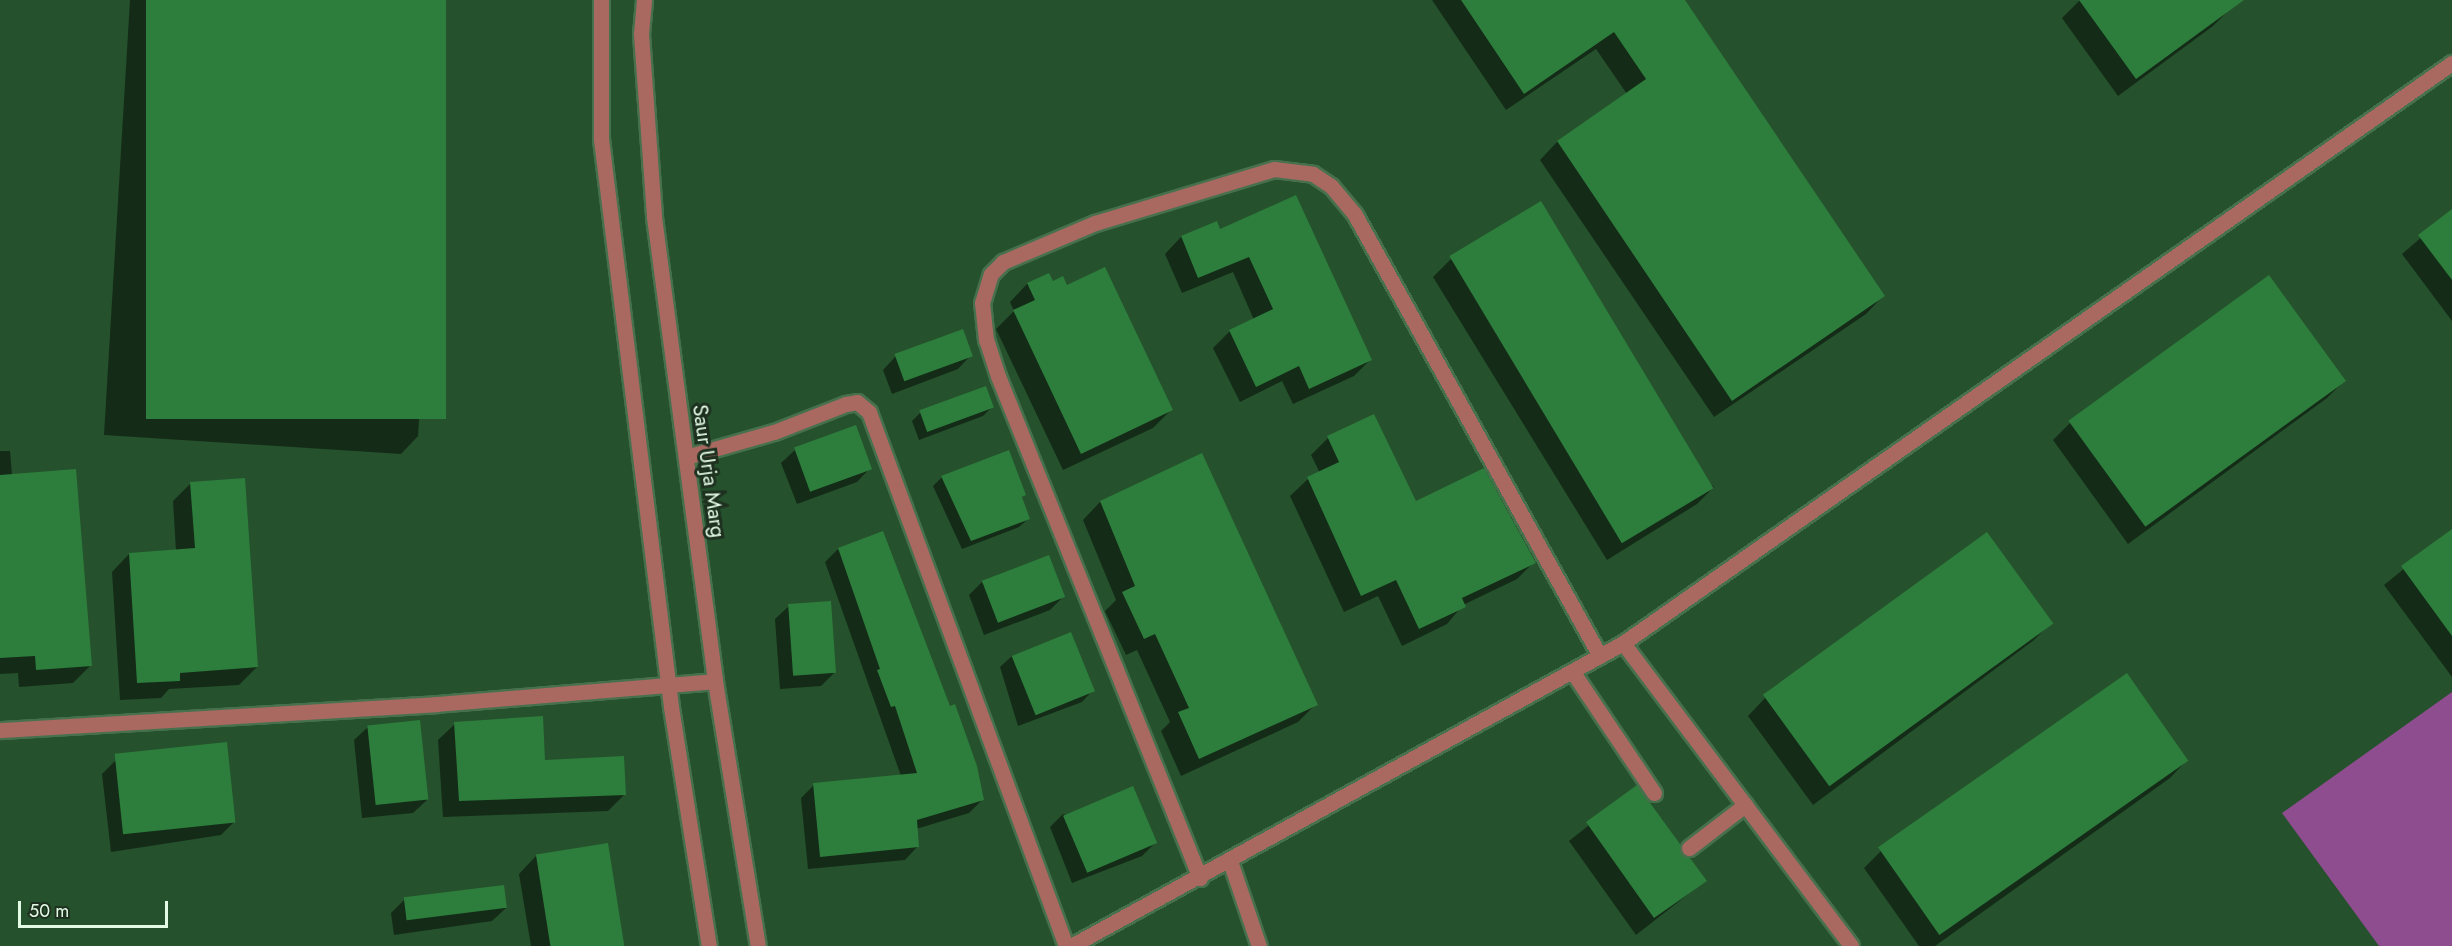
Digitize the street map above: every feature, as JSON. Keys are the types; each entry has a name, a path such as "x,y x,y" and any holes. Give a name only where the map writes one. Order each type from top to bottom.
{"street":[{"path":"601,0 602,138 669,685 709,946"},
{"name":"Saur Urja Marg","path":"644,0 641,35 654,217 715,681 758,946"},
{"path":"1071,946 1200,878 1623,643 2452,63"},
{"path":"1200,878 986,340 983,289 990,274 1003,262 1095,223 1274,169 1313,174 1331,186 1355,215 1600,656"},
{"path":"686,457 774,432 846,404 857,402 869,412 1066,946"},
{"path":"1623,643 1851,946"},
{"path":"1572,671 1654,793"},
{"path":"0,730 436,704 715,681"},
{"path":"1689,848 1745,805"},
{"path":"1230,861 1259,946"}],"shaded area":[{"path":"2452,692 2452,946 2379,946 2282,813"}],"building":[{"path":"146,0 446,0 446,419 146,419"},
{"path":"1461,0 1685,0 1885,296 1732,401 1557,141 1646,79 1614,32 1524,94"},
{"path":"2079,0 2244,0 2136,79"},
{"path":"1296,195 1372,360 1309,389 1299,366 1256,387 1229,330 1273,309 1249,257 1198,278 1181,236 1217,221 1220,229"},
{"path":"1541,201 1714,488 1622,543 1449,256"},
{"path":"2452,209 2452,280 2418,235"},
{"path":"1105,267 1173,410 1081,454 1013,310 1035,300 1027,283 1049,273 1053,281 1063,276 1067,285"},
{"path":"2269,275 2346,381 2145,527 2068,421"},
{"path":"963,329 973,356 904,381 894,354"},
{"path":"986,386 994,408 927,432 919,410"},
{"path":"1374,414 1416,501 1484,468 1536,563 1462,598 1466,607 1419,629 1396,580 1361,596 1307,477 1339,462 1327,436"},
{"path":"856,425 872,469 810,492 794,448"},
{"path":"1009,450 1026,495 1022,497 1030,519 971,541 941,476"},
{"path":"1202,453 1318,705 1199,759 1178,712 1189,708 1155,634 1144,639 1122,592 1135,586 1100,501"},
{"path":"76,469 92,666 36,670 35,656 0,658 0,475"},
{"path":"245,478 258,667 180,673 180,681 137,683 129,553 195,548 190,482"},
{"path":"2452,529 2452,636 2401,566"},
{"path":"883,531 950,706 955,704 977,766 984,800 917,820 919,847 820,857 813,783 917,773 895,706 891,707 877,670 880,669 838,548"},
{"path":"1987,532 2053,623 1829,786 1763,695"},
{"path":"1049,555 1065,597 998,623 982,581"},
{"path":"831,601 836,673 793,676 788,604"},
{"path":"1071,632 1095,691 1036,715 1012,656"},
{"path":"2127,673 2188,761 1939,935 1878,847"},
{"path":"543,716 545,760 624,756 626,795 459,801 454,722"},
{"path":"420,720 428,800 376,805 367,726"},
{"path":"227,742 235,823 123,834 115,754"},
{"path":"1637,785 1680,844 1681,853 1690,858 1707,881 1654,918 1586,822"},
{"path":"1133,786 1157,843 1087,873 1063,816"},
{"path":"608,843 624,946 550,946 536,854"},
{"path":"504,885 507,908 407,920 404,897"}]}
